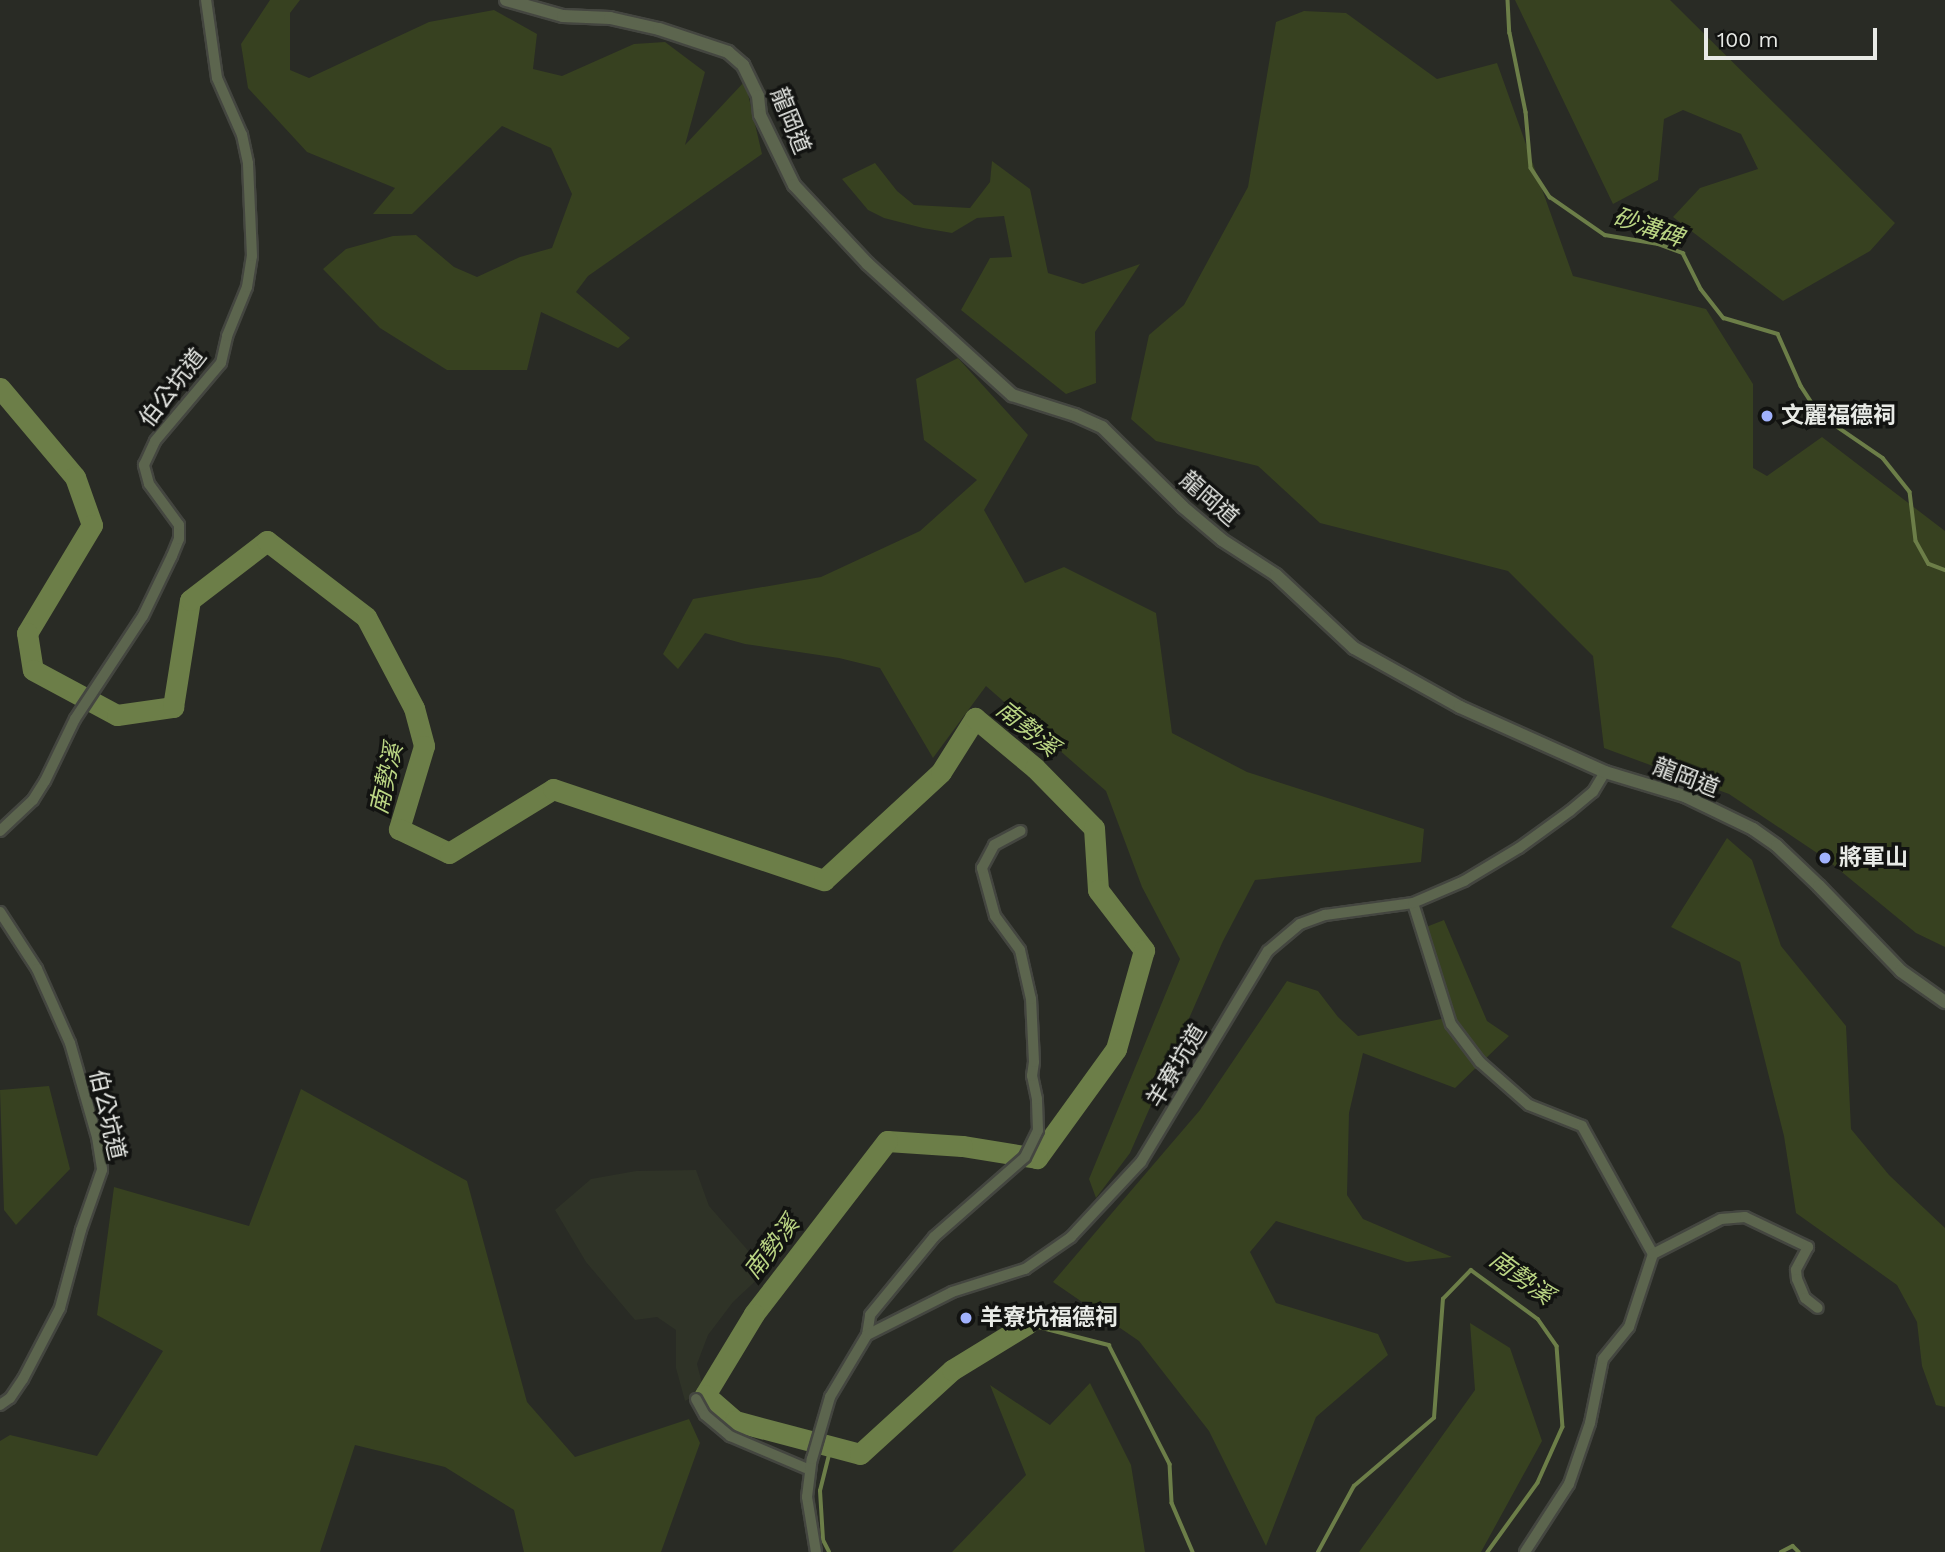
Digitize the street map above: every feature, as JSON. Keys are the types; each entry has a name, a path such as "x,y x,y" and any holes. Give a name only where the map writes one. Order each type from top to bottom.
{"street":[{"name":"伯公坑道","path":"0,831 33,800 75,719 104,679 143,616 179,539 178,525 149,484 144,465 155,441 221,363 227,336 247,287 252,256 248,163 242,135 217,78 206,0"},
{"name":"龍岡道","path":"506,0 563,16 610,18 647,26 727,52 743,65 758,96 760,115 794,185 868,264 1012,395 1074,415 1102,428 1183,507 1222,540 1276,575 1354,648 1460,707 1605,772 1685,796 1753,829 1777,846 1819,886 1901,971 1945,1002"},
{"name":"羊寮坑道","path":"867,1335 952,1292 1025,1269 1071,1237 1141,1162 1268,951 1300,924 1325,915 1413,903 1464,881 1519,848 1593,792 1605,772"},
{"path":"816,1552 807,1497 811,1464 830,1397 867,1335 870,1315 934,1237 1025,1157 1038,1130 1037,1099 1032,1076 1034,1062 1031,999 1020,950 995,916 982,868 994,845 1020,831"},
{"path":"1413,903 1451,1024 1480,1062 1529,1105 1582,1126 1653,1254"},
{"name":"伯公坑道","path":"0,912 37,969 70,1043 97,1137 102,1170 80,1230 60,1308 23,1379 10,1398 0,1405"},
{"path":"1525,1552 1569,1484 1590,1423 1602,1359 1629,1327 1653,1254 1721,1219 1745,1217 1808,1247 1796,1270 1797,1279 1805,1298 1818,1308"},
{"path":"696,1399 705,1415 730,1436 811,1464"}],"shaded area":[{"path":"696,1170 709,1206 766,1271 733,1302 708,1335 697,1364 704,1391 685,1401 676,1368 676,1330 657,1317 635,1320 586,1262 555,1210 591,1179 636,1171"}],"green space":[{"path":"270,0 300,0 290,13 290,70 309,78 429,22 494,10 537,34 533,69 562,76 634,44 665,42 705,72 685,145 745,81 762,154 588,276 576,292 630,338 618,348 541,312 527,370 447,370 380,328 323,269 346,249 393,236 416,235 454,267 477,277 520,257 552,248 572,194 551,148 502,126 412,214 373,214 395,188 307,152 248,88 241,44"},
{"path":"1515,0 1670,0 1895,223 1870,251 1783,301 1673,217 1700,188 1758,169 1741,134 1683,110 1664,119 1658,180 1613,204"},
{"path":"1304,11 1346,13 1437,79 1497,63 1573,276 1706,309 1753,384 1753,468 1767,476 1822,437 1945,531 1945,947 1916,933 1826,859 1729,794 1604,748 1593,656 1508,571 1320,523 1258,466 1156,441 1131,419 1149,335 1184,305 1248,187 1276,22"},
{"path":"992,161 1030,189 1048,273 1083,284 1140,264 1095,332 1096,383 1066,394 961,310 990,258 1012,257 1004,216 977,218 952,233 923,228 884,218 868,210 842,179 875,163 897,191 914,205 970,208 990,182"},
{"path":"958,358 1028,435 984,510 1025,583 1064,567 1156,613 1172,733 1247,772 1424,829 1421,862 1255,880 1223,941 1130,1153 1096,1198 1089,1179 1180,959 1142,887 1106,791 986,686 933,758 880,668 839,658 745,644 705,633 678,669 663,654 693,599 821,577 920,531 977,480 924,440 916,379"},
{"path":"1727,838 1752,860 1781,946 1846,1026 1851,1129 1889,1175 1945,1228 1945,1407 1936,1405 1922,1366 1917,1322 1897,1285 1796,1213 1784,1136 1740,962 1671,927"},
{"path":"1444,920 1487,1021 1509,1036 1455,1088 1363,1053 1349,1113 1347,1195 1363,1219 1452,1257 1407,1262 1276,1221 1250,1252 1276,1303 1378,1334 1388,1355 1316,1417 1266,1546 1209,1431 1139,1341 1053,1282 1200,1110 1287,981 1318,991 1338,1017 1358,1036 1446,1018 1421,929"},
{"path":"49,1086 70,1169 16,1225 4,1210 0,1090"},
{"path":"301,1089 467,1181 527,1402 575,1457 689,1419 700,1443 661,1552 524,1552 514,1510 445,1467 355,1445 320,1552 0,1552 0,1441 10,1435 97,1456 163,1351 97,1315 114,1187 249,1226"},
{"path":"1470,1323 1510,1348 1542,1441 1481,1552 1359,1552 1475,1390"},
{"path":"1090,1383 1131,1465 1145,1552 952,1552 1026,1475 990,1385 1050,1425"}],"waterway":[{"name":"砂溝碑","path":"1508,0 1510,33 1526,112 1531,168 1550,197 1605,235 1658,244 1683,253 1701,289 1724,318 1778,334 1801,386 1820,415 1883,458 1910,492 1916,541 1929,564 1945,570"},
{"name":"南勢溪","path":"0,388 75,477 92,525 27,633 33,670 117,715 173,707 190,600 267,541 366,617 414,708 424,746 399,829 449,853 553,789 824,880 941,772 975,718 1035,768 1094,828 1098,890 1144,950 1116,1049 1037,1158 962,1146 887,1141 754,1314 705,1395 735,1421 860,1454 952,1370 1027,1324"},
{"name":"南勢溪","path":"1318,1552 1354,1486 1434,1418 1443,1299 1471,1270 1538,1319 1557,1346 1563,1427 1538,1483 1488,1552"},
{"name":"南勢溪","path":"1027,1324 1109,1345 1170,1464 1172,1503 1193,1552"},
{"path":"829,1552 823,1540 820,1491 831,1447"},
{"name":"南勢溪","path":"1781,1552 1793,1546 1799,1552"}],"place":[{"name":"文麗福德祠","path":"1767,416"},
{"name":"將軍山","path":"1825,858"},
{"name":"羊寮坑福德祠","path":"966,1318"}]}
